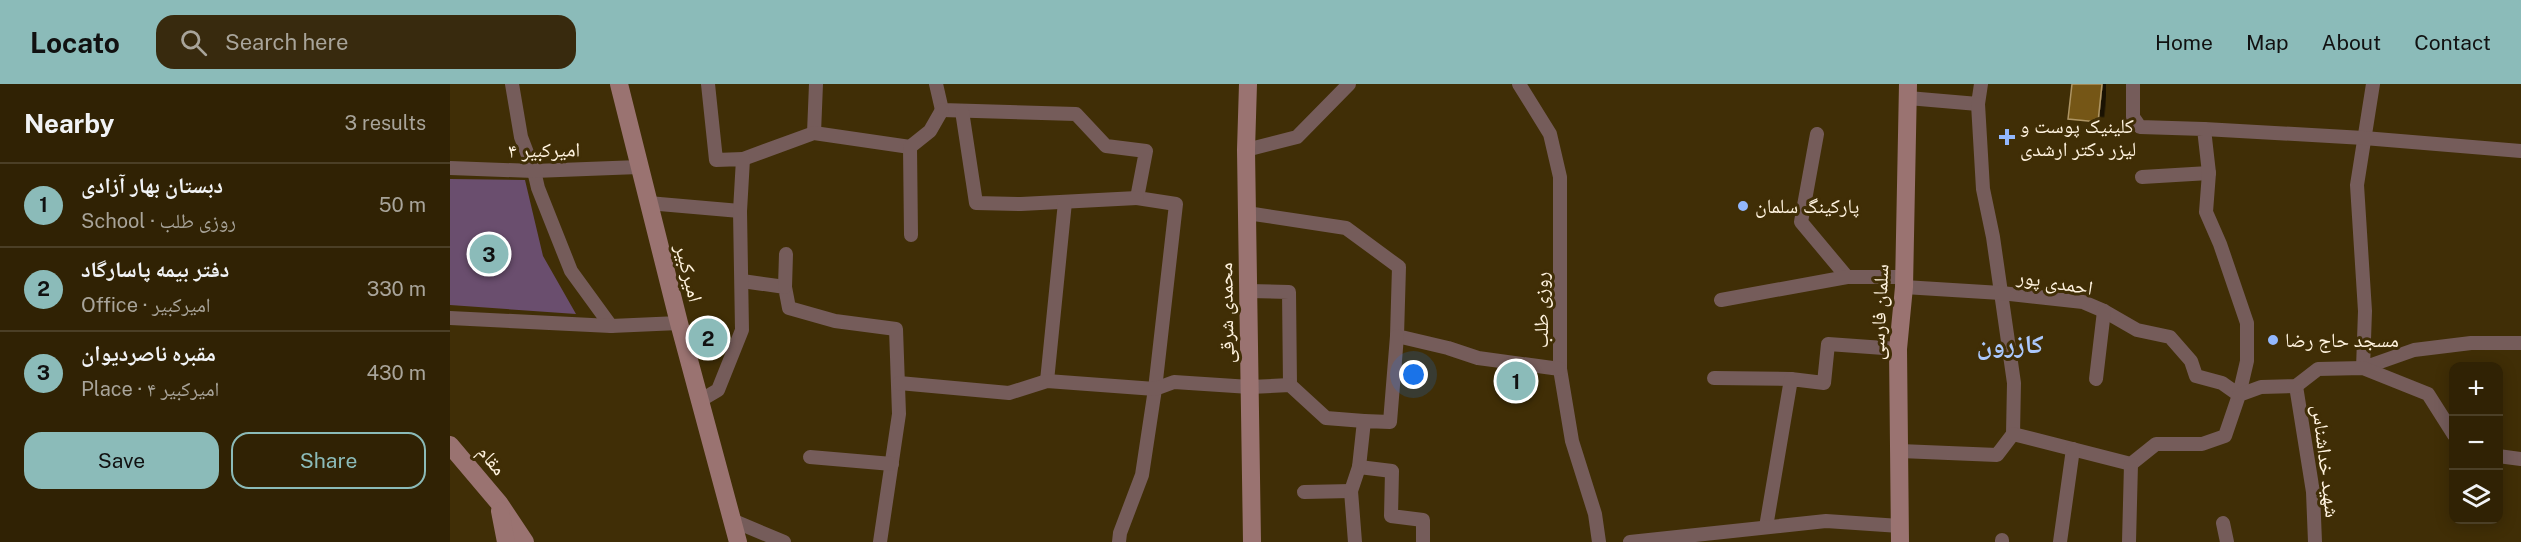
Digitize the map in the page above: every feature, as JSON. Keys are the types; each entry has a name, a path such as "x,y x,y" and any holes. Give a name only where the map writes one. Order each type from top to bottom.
{"main road":[{"name":"امیرکبیر","path":"619,84 648,203 738,542"},
{"name":"محمدی شرقی","path":"1248,84 1246,150 1252,542"},
{"name":"سلمان فارسی","path":"1900,534 1898,349 1904,282 1908,91"},
{"name":"مقام","path":"450,445 499,503 525,542"},
{"name":"مقام","path":"499,503 506,542"}],"street":[{"path":"512,84 521,137 538,188 572,271 611,326"},
{"path":"708,84 716,160 743,159 814,133 910,147 930,131 942,110 936,84"},
{"path":"814,133 816,84"},
{"path":"1246,150 1297,137 1349,84"},
{"name":"روزی طلب","path":"1518,84 1550,134 1560,177 1560,369 1572,441 1595,514 1599,542"},
{"path":"1900,452 1997,455 2013,434 2014,383 1993,237 1983,189 1978,104 1981,84"},
{"path":"2133,84 2133,117 2140,127 2364,138 2521,151"},
{"path":"2363,368 2365,311 2356,185 2373,84"},
{"path":"1908,91 1978,104"},
{"path":"942,110 1076,114 1106,146 1146,151 1137,198"},
{"path":"962,111 976,203 1021,204 1137,198 1176,204 1155,389 1142,475 1120,533 1119,542"},
{"path":"2129,542 2131,464 2156,444 2202,444 2225,436 2239,395 2247,361 2247,323 2220,244 2206,212 2209,173 2204,129"},
{"path":"1817,134 1801,222 1847,277"},
{"path":"910,147 911,235"},
{"path":"701,400 718,390 742,330 740,211 743,159"},
{"name":"امیرکبیر ۴","path":"450,168 534,171 639,167"},
{"path":"2142,177 2209,173"},
{"path":"1047,381 1065,202"},
{"path":"648,203 740,211"},
{"path":"899,383 1009,393 1047,381 1155,389 1174,382 1250,387 1290,386 1326,418 1390,422 1397,336 1399,267 1346,228 1247,213"},
{"path":"786,254 785,287 789,308 835,321 896,329 899,414 880,542"},
{"name":"احمدی پور","path":"1721,300 1847,277 2083,302 2137,330 2170,337 2192,361 2196,376 2222,383 2239,395"},
{"path":"742,280 785,287"},
{"path":"1248,291 1289,292 1290,386"},
{"path":"2096,379 2104,311"},
{"path":"450,318 611,326 679,322"},
{"path":"1397,336 1478,358 1560,369"},
{"path":"2239,395 2261,387 2296,386 2318,369 2363,368 2414,350 2471,343 2521,343"},
{"path":"1714,378 1791,379 1824,383 1828,344 1898,349"},
{"path":"2363,368 2428,393 2449,427"},
{"path":"1766,526 1791,379"},
{"name":"شهید خداشناس","path":"2296,386 2313,492 2315,542"},
{"path":"1355,542 1351,491 1359,467 1364,422"},
{"path":"2013,434 2131,464"},
{"path":"2060,542 2073,449"},
{"path":"810,457 892,464"},
{"path":"2503,457 2521,459"},
{"path":"1359,467 1392,471 1391,516 1423,520 1423,542"},
{"path":"1304,492 1351,491"},
{"path":"734,520 784,542"},
{"path":"1630,542 1826,521 1900,534"},
{"path":"2223,523 2228,542"}],"shaded area":[{"path":"450,179 525,180 543,256 576,314 450,305"}],"building":[{"path":"2072,84 2102,84 2098,122 2068,119"}],"place":[{"name":"کلینیک پوست و لیزر دکتر ارشدی","path":"2007,137"},
{"name":"پارکینگ سلمان","path":"1743,206"},
{"name":"مقبره ناصردیوان","path":"489,254"},
{"name":"دفتر بیمه پاسارگاد","path":"708,338"},
{"name":"مسجد حاج رضا","path":"2273,340"},
{"name":"دبستان بهار آزادی","path":"1516,381"}],"district":[{"name":"کازرون","path":"2010,343"}]}
